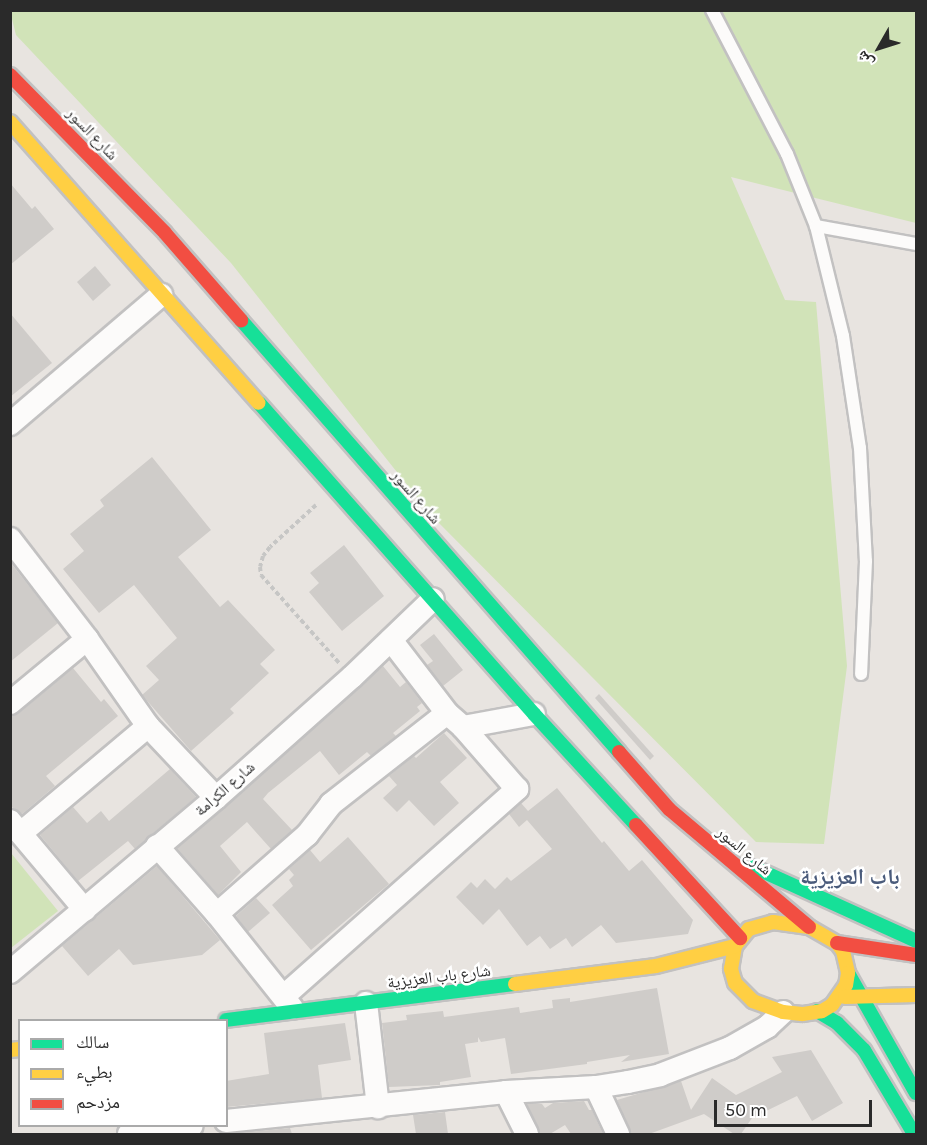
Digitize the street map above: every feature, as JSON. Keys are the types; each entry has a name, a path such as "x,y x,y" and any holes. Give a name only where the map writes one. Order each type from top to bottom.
{"main road":[{"name":"شارع السور","path":"10,75 165,233 662,801 810,927"},
{"path":"10,122 737,942"},
{"path":"724,855 916,940"},
{"path":"735,983 731,969 737,942 749,929 773,921 810,927 837,943 916,955"},
{"name":"شارع باب العزيزية","path":"228,1019 289,1004 366,1003 656,966 696,958 737,942"},
{"path":"837,943 843,951 848,973 916,1093"},
{"name":"شارع باب العزيزية","path":"656,966 696,972"},
{"path":"716,977 735,983 753,1001 783,1012 802,1014 822,1011 832,1005 840,997 848,973"},
{"path":"840,997 916,994"},
{"path":"817,1011 851,1035 864,1050 914,1134"}],"street":[{"path":"10,424 162,296"},
{"path":"10,539 87,639 148,726 216,798"},
{"name":"شارع الكرامة","path":"10,972 216,798 352,677 433,599"},
{"path":"10,703 87,639"},
{"path":"157,846 217,914 289,1004 517,789 455,720 391,640"},
{"path":"217,914 307,835 331,804 455,720 534,714"},
{"path":"85,910 16,827 148,726"},
{"path":"366,1003 378,1107"},
{"path":"228,1121 296,1124 378,1107 506,1092 596,1087 660,1075 705,1059 747,1040 783,1012"},
{"path":"596,1087 618,1134"},
{"path":"506,1092 527,1134"},
{"path":"129,1134 169,1131 184,1127"}],"lane":[{"path":"712,10 787,154 816,226 843,336 860,448 866,561 861,674"},
{"path":"816,226 916,244"}],"path":[{"path":"334,488 270,547 260,567 266,584 352,677"}],"green space":[{"path":"10,11 916,11 916,223 731,177 785,300 816,302 847,666 824,844 756,842 431,515 231,263 16,35"},
{"path":"11,853 58,911 10,948"}],"building":[{"path":"10,183 32,209 35,206 54,229 10,265"},
{"path":"95,266 111,285 93,301 77,282"},
{"path":"10,313 52,363 10,397"},
{"path":"152,457 211,530 178,557 220,607 228,600 275,650 260,664 269,673 230,709 234,713 191,751 142,695 159,680 146,666 177,638 134,585 99,613 63,569 84,551 70,534 104,506 100,500"},
{"path":"344,545 384,596 342,631 309,592 319,583 310,573"},
{"path":"10,562 58,623 10,662"},
{"path":"434,634 463,670 443,686 427,665 433,661 420,645"},
{"path":"383,666 400,687 406,682 422,703 417,707 420,711 393,733 396,736 371,756 367,752 339,775 320,751 268,793 263,799 292,830 271,849 247,822 220,846 241,872 218,895 177,848"},
{"path":"73,668 101,702 104,699 118,716 46,776 55,786 22,814 10,806 10,716 19,713"},
{"path":"599,694 654,756 650,760 595,698"},
{"path":"444,733 467,758 440,782 459,803 434,826 409,800 397,812 383,798 397,785 389,776 414,756 416,758"},
{"path":"170,769 196,797 135,849 128,841 78,881 40,835 73,807 87,823 101,811 109,821"},
{"path":"557,788 602,843 604,841 629,871 642,860 693,920 688,934 616,943 601,925 572,947 566,938 550,949 540,936 527,946 499,909 483,925 456,897 471,882 477,888 485,879 495,889 507,877 511,881 552,849 527,820 519,827 509,814 521,803 528,811"},
{"path":"348,837 389,884 311,950 272,905 293,886 289,880 294,875 289,869 310,850 320,862"},
{"path":"157,866 220,940 202,955 133,965 119,949 88,976 62,946"},
{"path":"256,898 270,913 248,932 236,916"},
{"path":"657,988 669,1054 621,1062 630,1055 587,1062 587,1064 511,1074 505,1038 481,1042 478,1037 478,1042 465,1044 471,1077 440,1082 440,1085 389,1087 382,1023 407,1020 406,1015 443,1011 444,1017 519,1007 520,1013 553,1008 552,1000 570,998 570,1002"},
{"path":"345,1023 351,1060 318,1065 322,1098 228,1107 228,1081 269,1074 264,1033"},
{"path":"811,1050 843,1103 812,1121 797,1096 752,1118 741,1134 734,1134 704,1114 649,1134 631,1134 617,1100 681,1081 691,1110 712,1078 736,1095 782,1072 772,1057"},
{"path":"584,1101 589,1110 592,1110 603,1134 571,1134 565,1125 550,1134 540,1134 527,1104 542,1104 545,1108 553,1103"},
{"path":"445,1112 448,1134 416,1134 413,1115"},
{"path":"290,1128 292,1134 226,1134"}],"traffic: fast":[{"path":"241,320 619,752"},
{"path":"259,403 534,714 636,825"},
{"path":"753,867 916,941"},
{"path":"848,973 916,1093"},
{"path":"228,1020 515,984"},
{"path":"817,1011 837,1023 864,1050 914,1134"}],"traffic: slow":[{"path":"10,122 259,403"},
{"path":"773,922 809,927 837,943 843,951 848,973 846,985 832,1005 822,1011 802,1014 783,1012 753,1001 735,983 731,969 735,946 749,929 773,922"},
{"path":"515,984 656,966 735,946"},
{"path":"845,997 916,995"},
{"path":"10,1050 18,1049"}],"traffic: jam":[{"path":"10,75 165,233 241,320"},
{"path":"619,752 669,809 809,927"},
{"path":"636,825 740,938"},
{"path":"837,943 916,955"}],"district":[{"name":"باب العزيزية","path":"850,878"}]}
